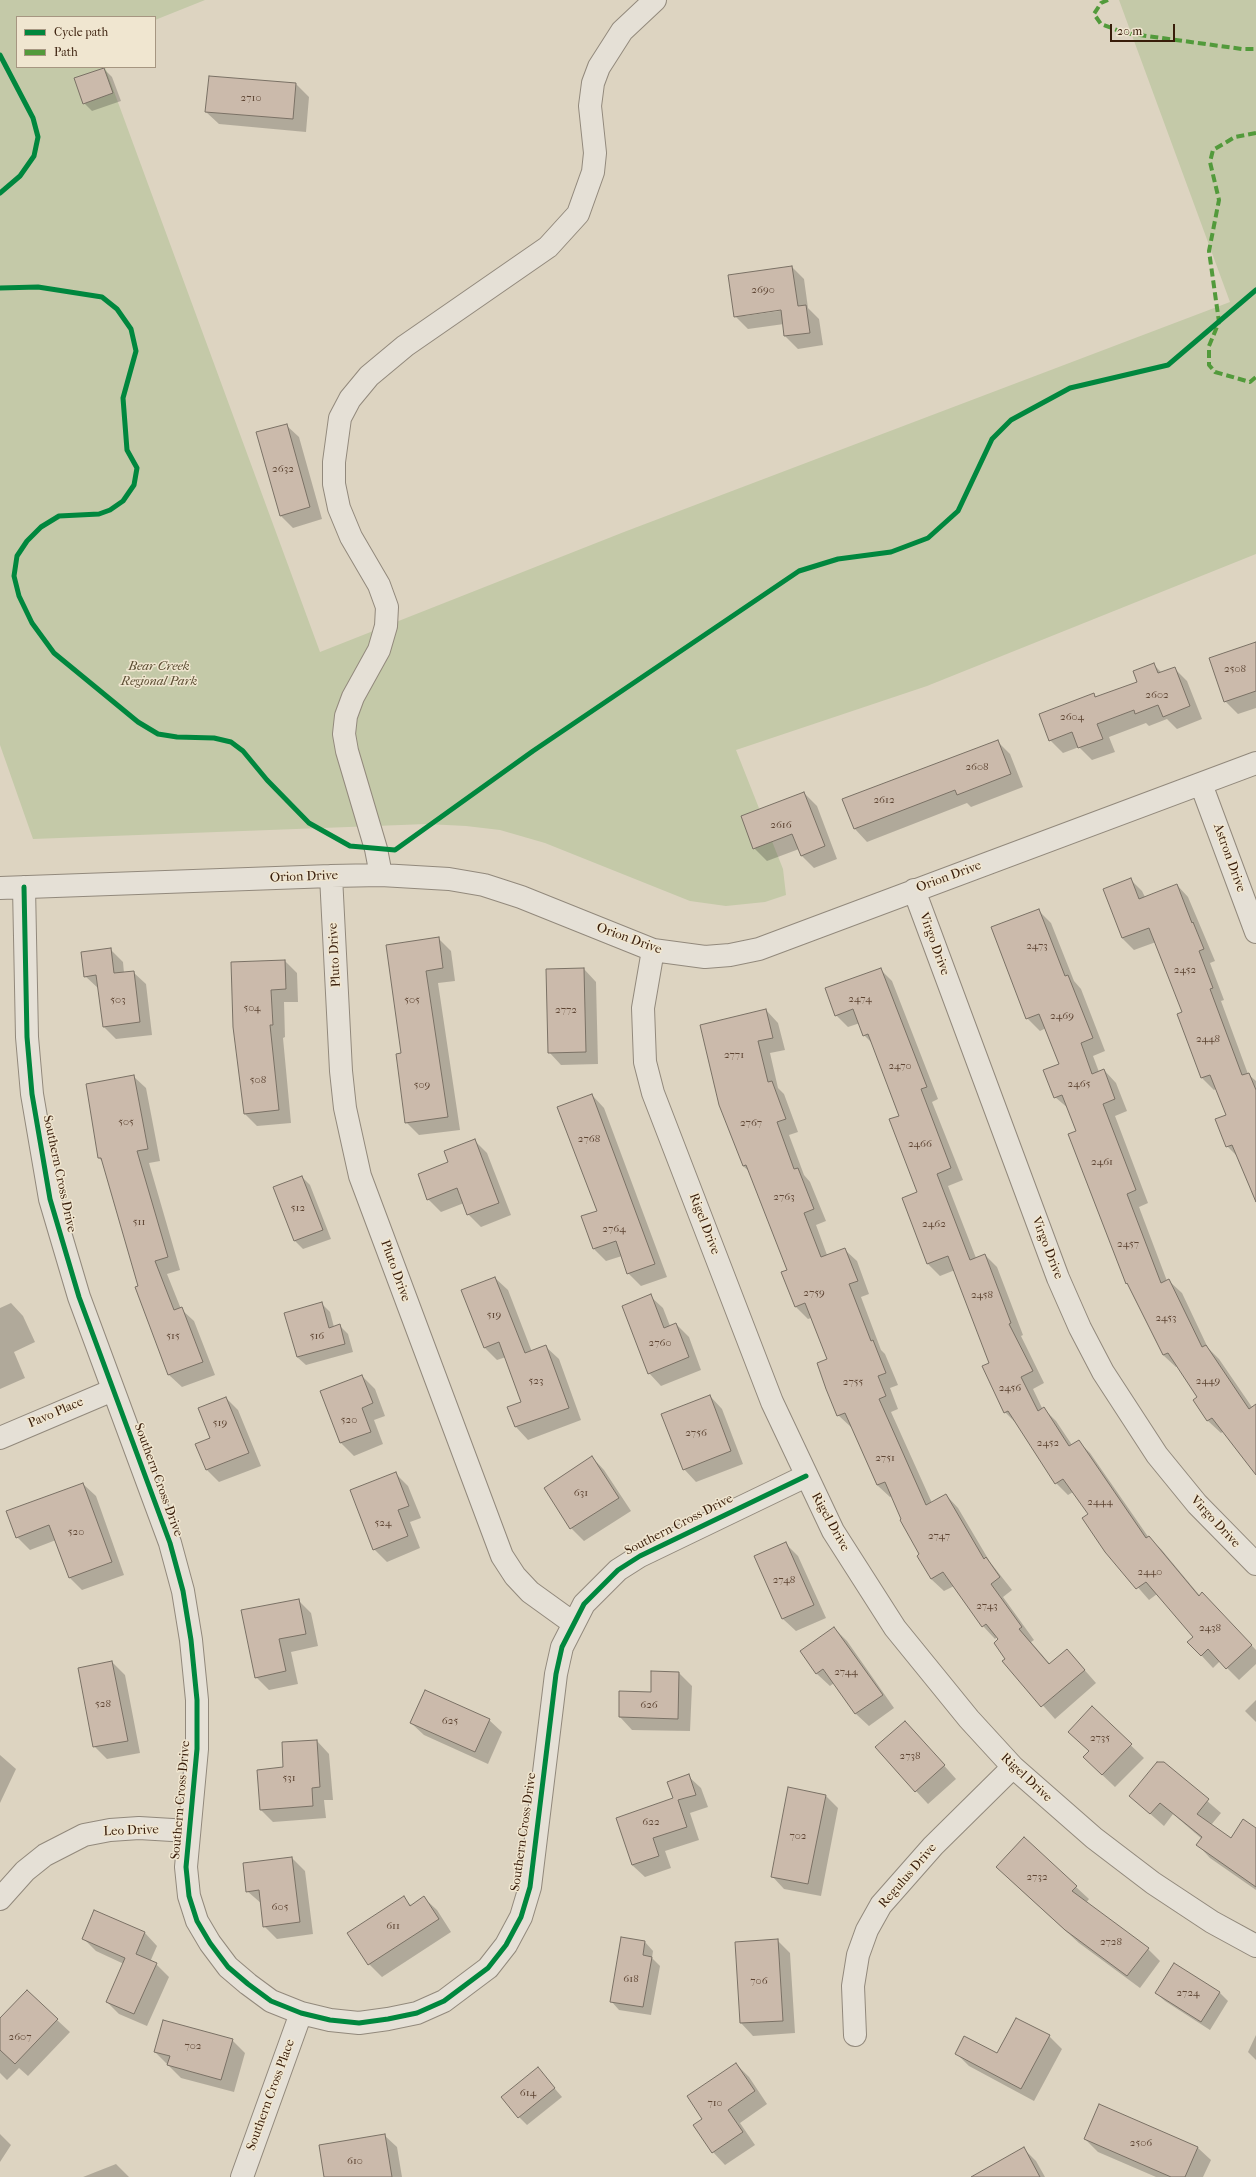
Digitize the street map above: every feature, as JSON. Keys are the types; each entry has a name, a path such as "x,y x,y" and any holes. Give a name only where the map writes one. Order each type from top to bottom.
{"street":[{"path":"381,875 376,849 347,751 344,734 346,716 353,697 379,650 386,626 386,607 379,586 351,537 339,508 334,484 334,462 340,418 350,399 369,376 405,346 548,247 578,214 593,172 595,153 590,106 593,83 599,66 622,31 655,0"},
{"name":"Orion Drive","path":"0,888 381,875 450,879 484,885 521,897 654,950 681,955 705,957 730,955 759,949 1256,763"},
{"name":"Astron Drive","path":"1201,784 1256,932"},
{"name":"Pluto Drive","path":"331,876 340,1071 345,1108 360,1176 502,1556 515,1576 530,1592 573,1623"},
{"name":"Southern Cross Drive","path":"24,887 27,1037 32,1094 40,1149 50,1198 78,1297 170,1542 183,1591 190,1633 197,1700 197,1749 186,1867 189,1896 197,1920 210,1943 228,1967 248,1984 271,2001 301,2013 330,2020 359,2023 417,2013 444,2001 466,1986 488,1968 506,1945 520,1917 530,1886 556,1674 562,1647 584,1604 618,1570 640,1556 806,1476"},
{"name":"Virgo Drive","path":"914,890 1058,1278 1080,1328 1103,1372 1157,1455 1197,1504 1256,1564"},
{"name":"Rigel Drive","path":"654,950 643,1008 645,1062 654,1093 772,1402 833,1531 895,1628 969,1719 1013,1767 1094,1838 1153,1883 1212,1922 1256,1946"},
{"name":"Pavo Place","path":"0,1438 113,1390"},
{"name":"Regulus Drive","path":"855,2035 853,1986 858,1955 867,1930 881,1905 933,1846 1013,1767"},
{"name":"Leo Drive","path":"0,1899 25,1871 45,1855 84,1835 110,1830 138,1828 189,1831"},
{"name":"Southern Cross Place","path":"242,2177 301,2013"}],"green space":[{"name":"Bear Creek Regional Park","path":"0,0 205,0 156,20 156,16 16,16 16,68 105,68 320,652 624,532 1230,302 1119,0 1256,0 1256,554 927,686 736,750 783,869 786,895 765,902 726,906 690,901 545,843 500,830 466,826 427,824 33,839 0,745"}],"building":[{"path":"104,68 113,93 83,104 74,78"},
{"path":"209,76 296,83 293,119 205,112"},
{"path":"792,266 798,306 806,305 810,333 784,336 781,310 734,317 728,275"},
{"path":"287,424 310,507 280,516 256,432"},
{"path":"1256,642 1256,691 1224,702 1209,658"},
{"path":"1154,663 1158,673 1175,667 1190,706 1163,717 1158,705 1135,714 1134,710 1097,724 1103,739 1078,748 1072,732 1049,741 1039,714 1094,693 1095,697 1137,682 1133,671"},
{"path":"998,740 1011,774 957,795 955,790 854,829 842,799"},
{"path":"804,792 825,846 801,856 792,834 753,849 741,816"},
{"path":"1131,878 1139,899 1177,884 1204,949 1199,951 1213,988 1210,989 1242,1075 1249,1073 1256,1090 1256,1202 1232,1145 1226,1147 1215,1119 1226,1115 1210,1075 1201,1078 1177,1014 1182,1012 1149,928 1122,938 1103,889"},
{"path":"1039,909 1065,976 1068,975 1093,1038 1081,1043 1092,1074 1104,1069 1115,1099 1103,1104 1136,1190 1127,1194 1161,1283 1169,1279 1202,1347 1206,1345 1249,1409 1256,1404 1256,1475 1212,1418 1207,1421 1193,1400 1197,1397 1168,1353 1163,1355 1127,1283 1126,1284 1068,1134 1076,1131 1062,1095 1054,1098 1043,1070 1059,1064 1039,1014 1026,1019 991,927"},
{"path":"439,937 443,968 426,971 448,1117 405,1123 396,1054 401,1053 386,945"},
{"path":"111,948 114,973 134,971 140,1022 103,1027 96,975 84,977 81,952"},
{"path":"285,960 286,989 271,990 273,1025 270,1025 279,1110 244,1114 233,1027 231,962"},
{"path":"584,968 586,1052 548,1053 546,969"},
{"path":"881,968 927,1087 921,1089 951,1168 937,1174 970,1260 985,1254 1011,1323 1009,1324 1033,1371 1021,1377 1038,1411 1044,1407 1069,1446 1079,1440 1146,1538 1149,1536 1199,1596 1202,1592 1252,1645 1226,1669 1208,1649 1201,1656 1187,1642 1193,1637 1146,1582 1136,1589 1105,1552 1082,1518 1088,1514 1063,1479 1055,1484 1008,1411 1004,1413 982,1366 989,1363 948,1256 927,1264 902,1198 917,1192 889,1119 899,1116 868,1034 863,1036 853,1009 835,1016 825,988"},
{"path":"766,1009 773,1038 758,1041 768,1082 772,1081 786,1119 777,1122 794,1169 798,1168 814,1209 804,1213 821,1257 845,1248 858,1281 849,1284 871,1341 873,1340 886,1373 878,1376 886,1396 879,1399 926,1505 946,1494 984,1559 986,1557 1000,1577 991,1584 1022,1627 1019,1629 1049,1664 1067,1649 1085,1670 1041,1707 1002,1661 1005,1659 994,1643 998,1639 986,1624 982,1627 943,1572 931,1579 917,1556 919,1554 900,1520 901,1519 885,1482 877,1485 845,1413 837,1416 826,1389 817,1363 827,1359 805,1303 795,1307 781,1272 787,1270 746,1165 743,1166 719,1105 700,1025"},
{"path":"134,1075 148,1149 137,1151 168,1257 155,1261 174,1310 182,1307 203,1362 168,1375 135,1287 138,1286 101,1158 98,1158 86,1084"},
{"path":"592,1094 655,1264 627,1274 616,1241 593,1249 581,1216 597,1211 557,1107"},
{"path":"475,1139 499,1203 467,1215 457,1188 427,1200 418,1174 448,1162 444,1151"},
{"path":"302,1176 323,1230 294,1241 273,1187"},
{"path":"495,1277 525,1353 546,1345 569,1408 515,1427 507,1407 521,1402 499,1342 484,1348 461,1290"},
{"path":"651,1294 664,1328 676,1323 689,1357 648,1374 622,1306"},
{"path":"322,1302 329,1328 340,1324 345,1344 297,1357 284,1313"},
{"path":"362,1375 373,1403 362,1408 371,1432 340,1443 320,1391"},
{"path":"710,1395 731,1451 683,1470 661,1414"},
{"path":"226,1397 249,1453 206,1470 195,1444 210,1438 198,1408"},
{"path":"592,1456 619,1498 570,1529 544,1488"},
{"path":"396,1472 409,1506 398,1510 408,1536 373,1550 350,1490"},
{"path":"83,1483 112,1562 69,1578 49,1525 16,1538 6,1511"},
{"path":"786,1542 814,1605 782,1619 754,1556"},
{"path":"299,1599 306,1634 279,1639 286,1671 255,1678 241,1610"},
{"path":"834,1627 883,1695 855,1714 823,1669 816,1674 800,1651"},
{"path":"112,1661 128,1741 93,1747 78,1668"},
{"path":"651,1671 679,1672 678,1719 619,1717 619,1691 651,1692"},
{"path":"425,1690 490,1719 475,1752 410,1723"},
{"path":"1092,1706 1132,1744 1102,1775 1083,1757 1089,1751 1068,1732"},
{"path":"905,1721 945,1765 915,1792 875,1747"},
{"path":"317,1740 320,1787 312,1788 313,1806 260,1810 257,1770 283,1767 282,1742"},
{"path":"1157,1762 1164,1762 1209,1799 1197,1814 1231,1838 1243,1819 1256,1828 1256,1887 1196,1845 1202,1837 1160,1803 1150,1814 1129,1796"},
{"path":"689,1774 696,1795 678,1800 687,1827 653,1838 659,1856 632,1865 616,1818 673,1798 667,1782"},
{"path":"788,1787 826,1795 808,1884 771,1877"},
{"path":"1024,1837 1077,1886 1072,1891 1149,1948 1127,1976 1065,1930 996,1867"},
{"path":"292,1857 300,1922 263,1927 259,1890 246,1892 243,1863"},
{"path":"404,1896 410,1906 424,1896 439,1919 368,1965 347,1933"},
{"path":"94,1910 145,1932 136,1954 157,1963 134,2014 106,2002 125,1958 82,1939"},
{"path":"621,1937 645,1941 643,1955 652,1957 643,2007 610,2002"},
{"path":"778,1939 783,2021 740,2023 735,1942"},
{"path":"1174,1963 1220,1992 1201,2022 1155,1993"},
{"path":"27,1990 58,2019 15,2064 0,2050 0,2018"},
{"path":"1016,2018 1050,2035 1021,2089 955,2054 964,2036 997,2053"},
{"path":"163,2020 233,2039 221,2080 167,2065 170,2056 154,2052"},
{"path":"736,2063 755,2091 728,2110 743,2132 712,2153 693,2125 702,2119 687,2096"},
{"path":"538,2067 555,2088 518,2118 501,2097"},
{"path":"1099,2104 1198,2147 1185,2177 1171,2177 1084,2139"},
{"path":"385,2134 392,2177 324,2177 319,2145"},
{"path":"1024,2147 1040,2177 971,2177"}],"marked path":[{"path":"1108,0 1101,3 1094,14 1101,24 1125,33 1242,49 1256,49"},
{"path":"1256,133 1235,137 1213,150 1210,162 1219,200 1209,251 1219,322 1209,346 1209,365 1215,372 1250,382 1256,377"}],"cycle path":[{"path":"0,55 33,118 38,137 34,156 20,176 0,193"},
{"path":"0,288 38,287 102,297 117,309 131,329 136,351 123,398 127,450 137,468 134,485 123,501 110,510 99,514 59,516 41,527 27,541 17,556 14,576 19,596 32,623 54,653 138,722 158,734 177,737 214,738 231,742 243,751 267,780 309,823 350,846 395,850 533,751 799,571 838,559 891,552 928,538 958,511 992,439 1011,420 1070,388 1168,365 1256,290"},
{"path":"24,887 27,1037 32,1094 50,1199 79,1297 170,1543 183,1591 191,1640 197,1700 197,1749 186,1867 189,1896 197,1921 210,1943 228,1967 248,1984 271,2001 301,2013 330,2020 359,2023 417,2013 444,2001 488,1968 506,1945 521,1917 530,1887 556,1674 562,1647 584,1604 618,1570 640,1556 806,1476"}]}
